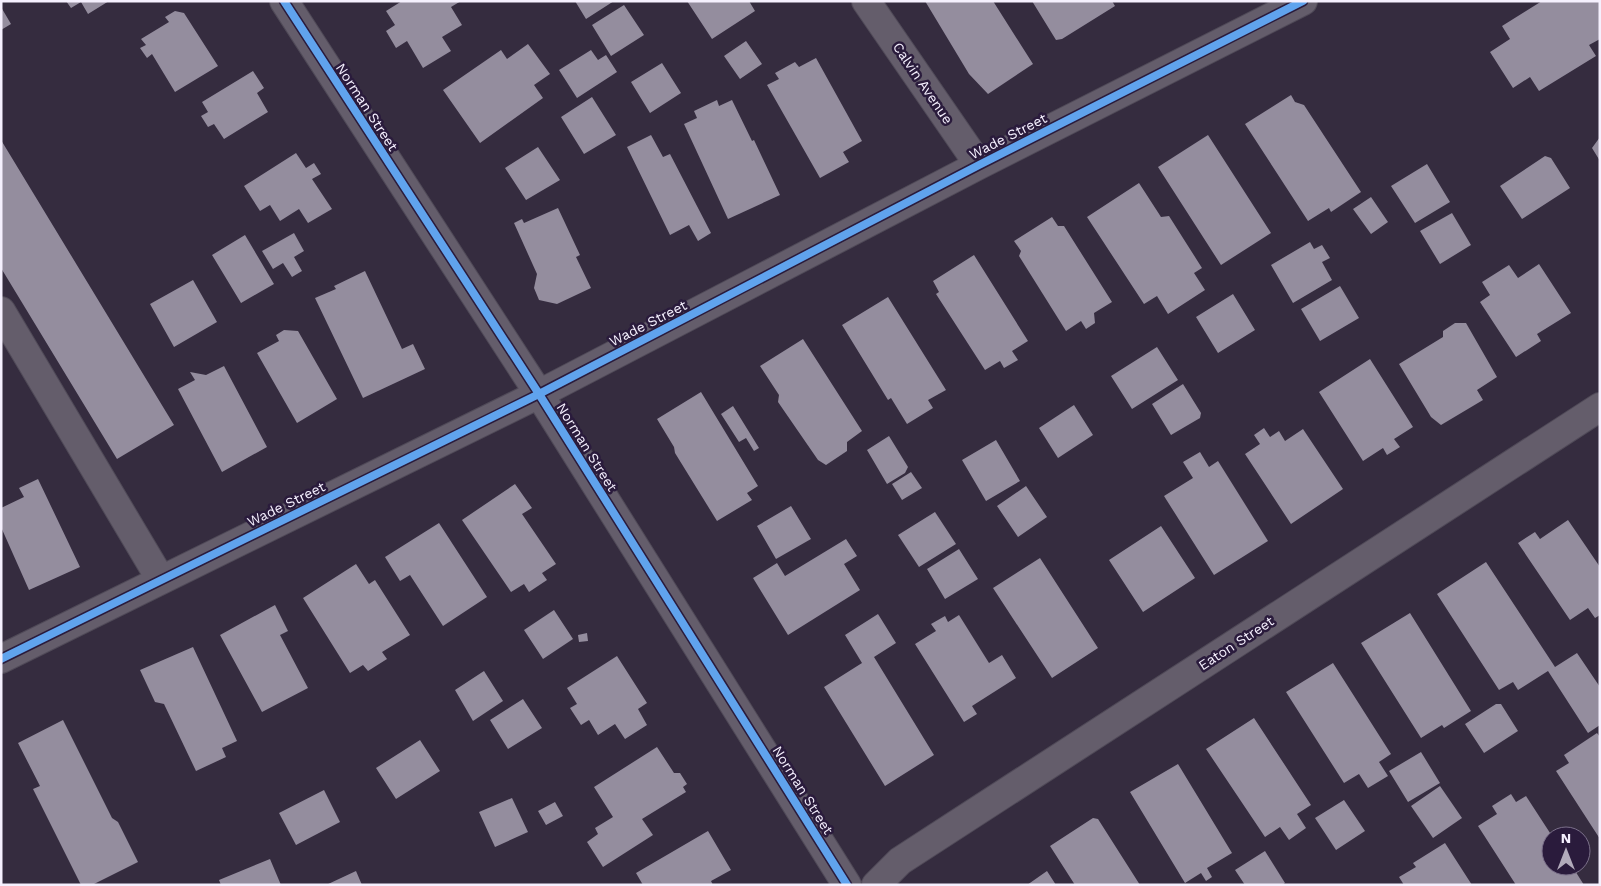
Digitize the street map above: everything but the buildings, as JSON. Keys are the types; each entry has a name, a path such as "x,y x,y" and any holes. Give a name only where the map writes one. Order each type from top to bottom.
{"street":[{"name":"Norman Street","path":"284,1 539,394 847,885"},
{"name":"Calvin Avenue","path":"866,1 979,165"},
{"name":"Wade Street","path":"1,659 539,394 979,165 1303,1"},
{"path":"1,311 161,580"},
{"name":"Eaton Street","path":"876,885 900,861 1600,407"}],"cycle path":[{"path":"284,1 539,394 847,885"},
{"path":"1,659 539,394 979,165 1303,1"}]}
